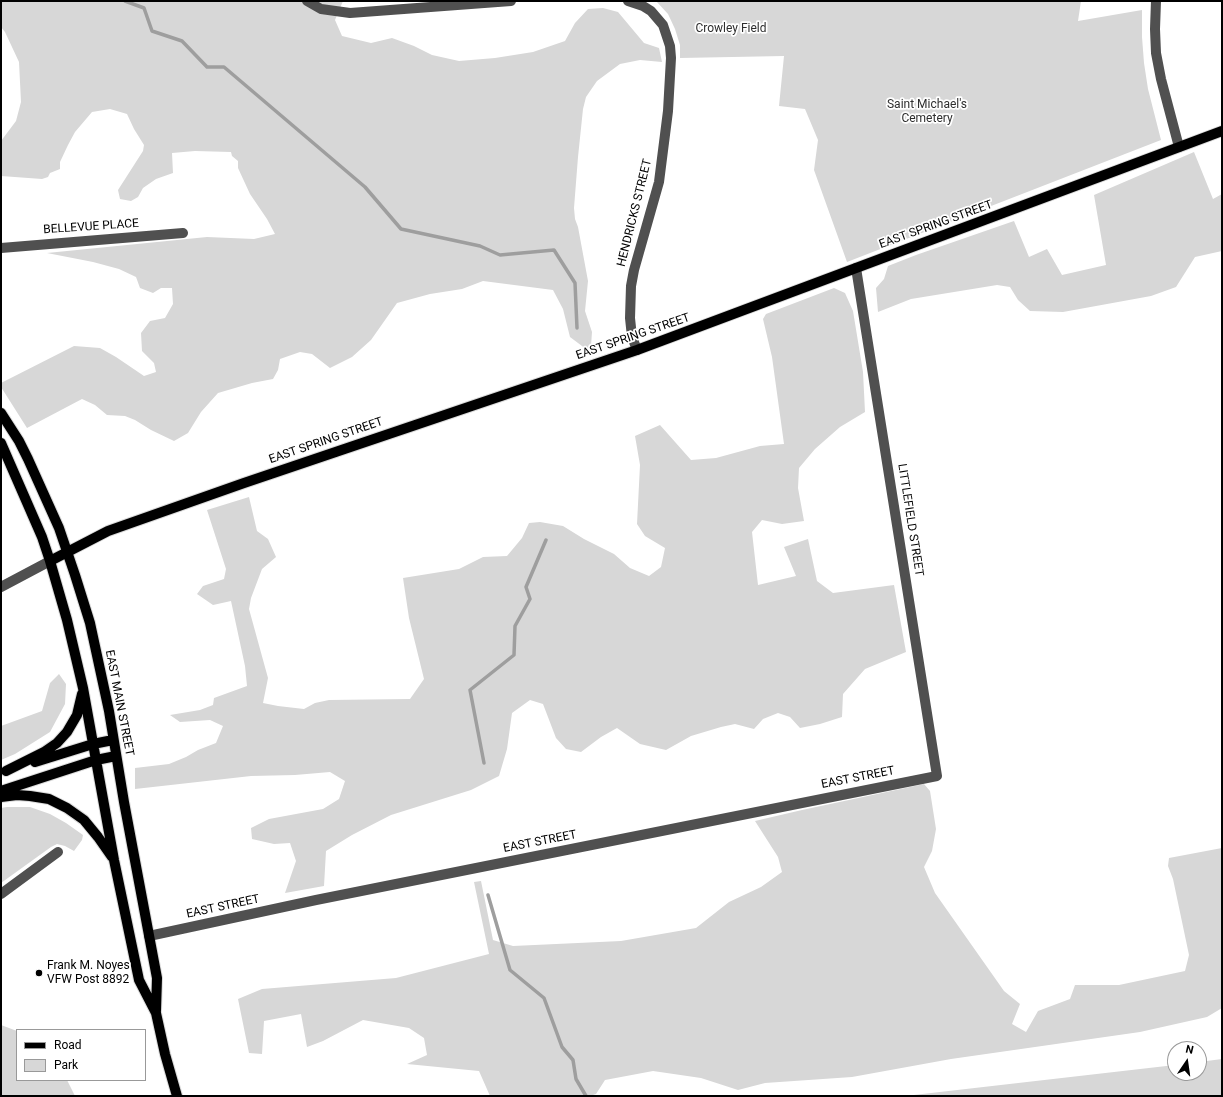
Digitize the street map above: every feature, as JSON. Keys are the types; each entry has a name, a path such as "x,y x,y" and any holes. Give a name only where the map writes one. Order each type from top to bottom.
{"main road":[{"name":"EAST SPRING STREET","path":"50,561 108,531 636,350 1222,131"},
{"name":"EAST MAIN STREET","path":"1,413 19,441 32,466 59,528 90,623 114,740 157,978 156,1013"},
{"name":"EAST MAIN STREET","path":"1,443 39,530 50,561 67,620 83,688 114,860 139,980 156,1013 177,1096"},
{"path":"4,772 44,752 57,743 67,732 77,715 83,688"},
{"path":"4,772 93,744 114,740"},
{"path":"1,791 96,760 116,756"},
{"path":"1,797 17,795 30,796 48,800 68,808 84,820 114,860"}],"street":[{"path":"307,1 321,9 350,13 511,1"},
{"name":"HENDRICKS STREET","path":"628,1 652,11 663,25 670,46 671,58 668,111 659,182 634,270 631,286 630,323 636,350"},
{"path":"1156,1 1156,53 1161,79 1179,148"},
{"name":"BELLEVUE PLACE","path":"1,248 183,233"},
{"name":"LITTLEFIELD STREET","path":"856,268 937,776"},
{"path":"1,587 50,561"},
{"name":"EAST STREET","path":"149,936 316,900 937,776"},
{"path":"1,894 58,852"}],"green space":[{"path":"1,1 343,1 335,20 342,36 371,43 392,38 414,46 432,55 459,61 495,58 533,52 565,41 575,23 588,9 603,8 618,12 644,43 659,48 662,62 640,60 620,64 597,81 586,97 583,109 574,208 588,281 585,311 592,332 591,346 586,349 570,337 563,309 553,290 483,281 462,289 430,294 397,303 371,340 352,357 330,368 312,354 300,352 280,359 278,370 273,379 252,383 218,393 201,412 188,433 174,441 125,416 107,415 95,405 82,399 27,428 1,387 1,383 74,346 100,348 144,376 156,372 154,363 142,351 141,333 150,321 165,318 173,304 172,288 161,288 153,293 140,288 136,277 119,269 47,253 207,237 254,239 275,234 250,194 238,168 238,161 232,156 231,152 195,151 172,153 173,173 156,179 143,188 138,197 131,201 120,199 118,190 143,151 144,145 127,114 110,109 92,112 75,132 60,162 60,169 50,173 48,177 42,179 1,176 1,141 16,121 21,102 19,62 5,32 1,27"},
{"name":"Saint Michael's Cemetery","path":"656,1 1081,1 1078,21 1142,10 1144,63 1148,89 1161,140 847,262 814,170 818,140 805,109 779,106 784,56 680,58 680,45 675,29 668,14"},
{"path":"1194,152 1213,199 1222,194 1222,251 1195,257 1176,287 1151,296 1063,312 1030,311 1018,300 1010,287 997,285 911,299 878,312 876,288 884,279 888,266 1014,221 1029,257 1047,249 1062,275 1106,265 1094,195"},
{"path":"834,288 845,293 853,311 863,372 865,412 840,427 815,449 799,468 798,488 804,521 782,524 762,520 752,532 758,585 796,576 784,547 808,539 817,581 833,593 894,585 906,652 865,669 843,694 842,717 800,728 790,717 778,713 763,719 754,729 735,724 721,727 691,736 666,750 640,744 617,728 601,737 581,752 566,749 556,738 543,704 530,700 512,713 507,749 499,776 471,790 391,815 352,835 326,851 324,886 285,893 296,861 290,843 274,844 252,839 251,828 269,819 323,809 339,799 345,781 330,772 295,775 251,776 135,789 135,768 169,764 216,743 223,726 210,720 180,722 170,715 200,710 213,705 214,698 247,686 245,666 231,601 213,605 197,594 203,586 224,579 226,569 207,510 249,497 257,531 268,539 276,557 262,569 251,598 249,609 268,678 263,703 304,709 315,703 329,700 410,699 424,679 409,618 403,578 459,569 483,557 507,556 522,538 529,523 540,522 563,526 584,539 614,554 630,568 649,576 661,567 665,548 645,536 637,524 640,465 635,436 660,425 691,460 716,458 760,446 784,444 772,357 763,319 766,314"},
{"path":"59,674 66,684 65,704 50,732 15,754 1,760 1,726 42,711 50,683"},
{"path":"924,784 930,791 936,829 932,851 924,867 935,893 1004,991 1020,1004 1012,1024 1026,1032 1038,1011 1070,999 1075,985 1119,985 1185,971 1189,955 1173,879 1168,866 1169,858 1222,848 1222,1008 1207,1017 1140,1032 951,1059 852,1077 765,1083 738,1090 701,1078 653,1071 605,1080 596,1094 590,1096 490,1096 479,1071 407,1064 427,1055 424,1038 409,1028 363,1020 323,1041 307,1047 301,1014 264,1021 262,1054 249,1053 238,999 262,989 396,978 489,954 474,882 481,881 493,940 513,946 621,941 696,928 729,902 761,887 782,872 778,857 755,821"},
{"path":"30,807 50,814 83,835 82,840 74,851 57,844 51,847 1,883 1,808"},
{"path":"1,1025 16,1031 16,1081 68,1081 75,1096 1,1096"},
{"path":"1222,1059 1222,1096 905,1096 1167,1066 1167,1081 1207,1081 1207,1061"}],"waterway":[{"path":"125,1 144,8 152,31 182,41 207,67 224,67 365,187 401,229 480,246 500,255 554,250 575,283 577,328"},
{"path":"484,763 470,690 514,655 515,626 530,599 526,587 546,540"},
{"path":"488,895 510,970 544,998 562,1047 573,1060 576,1079 586,1096"}],"place":[{"name":"Frank M. Noyes VFW Post 8892","path":"39,973"}],"park label":[{"name":"Crowley Field","path":"731,29"}]}
